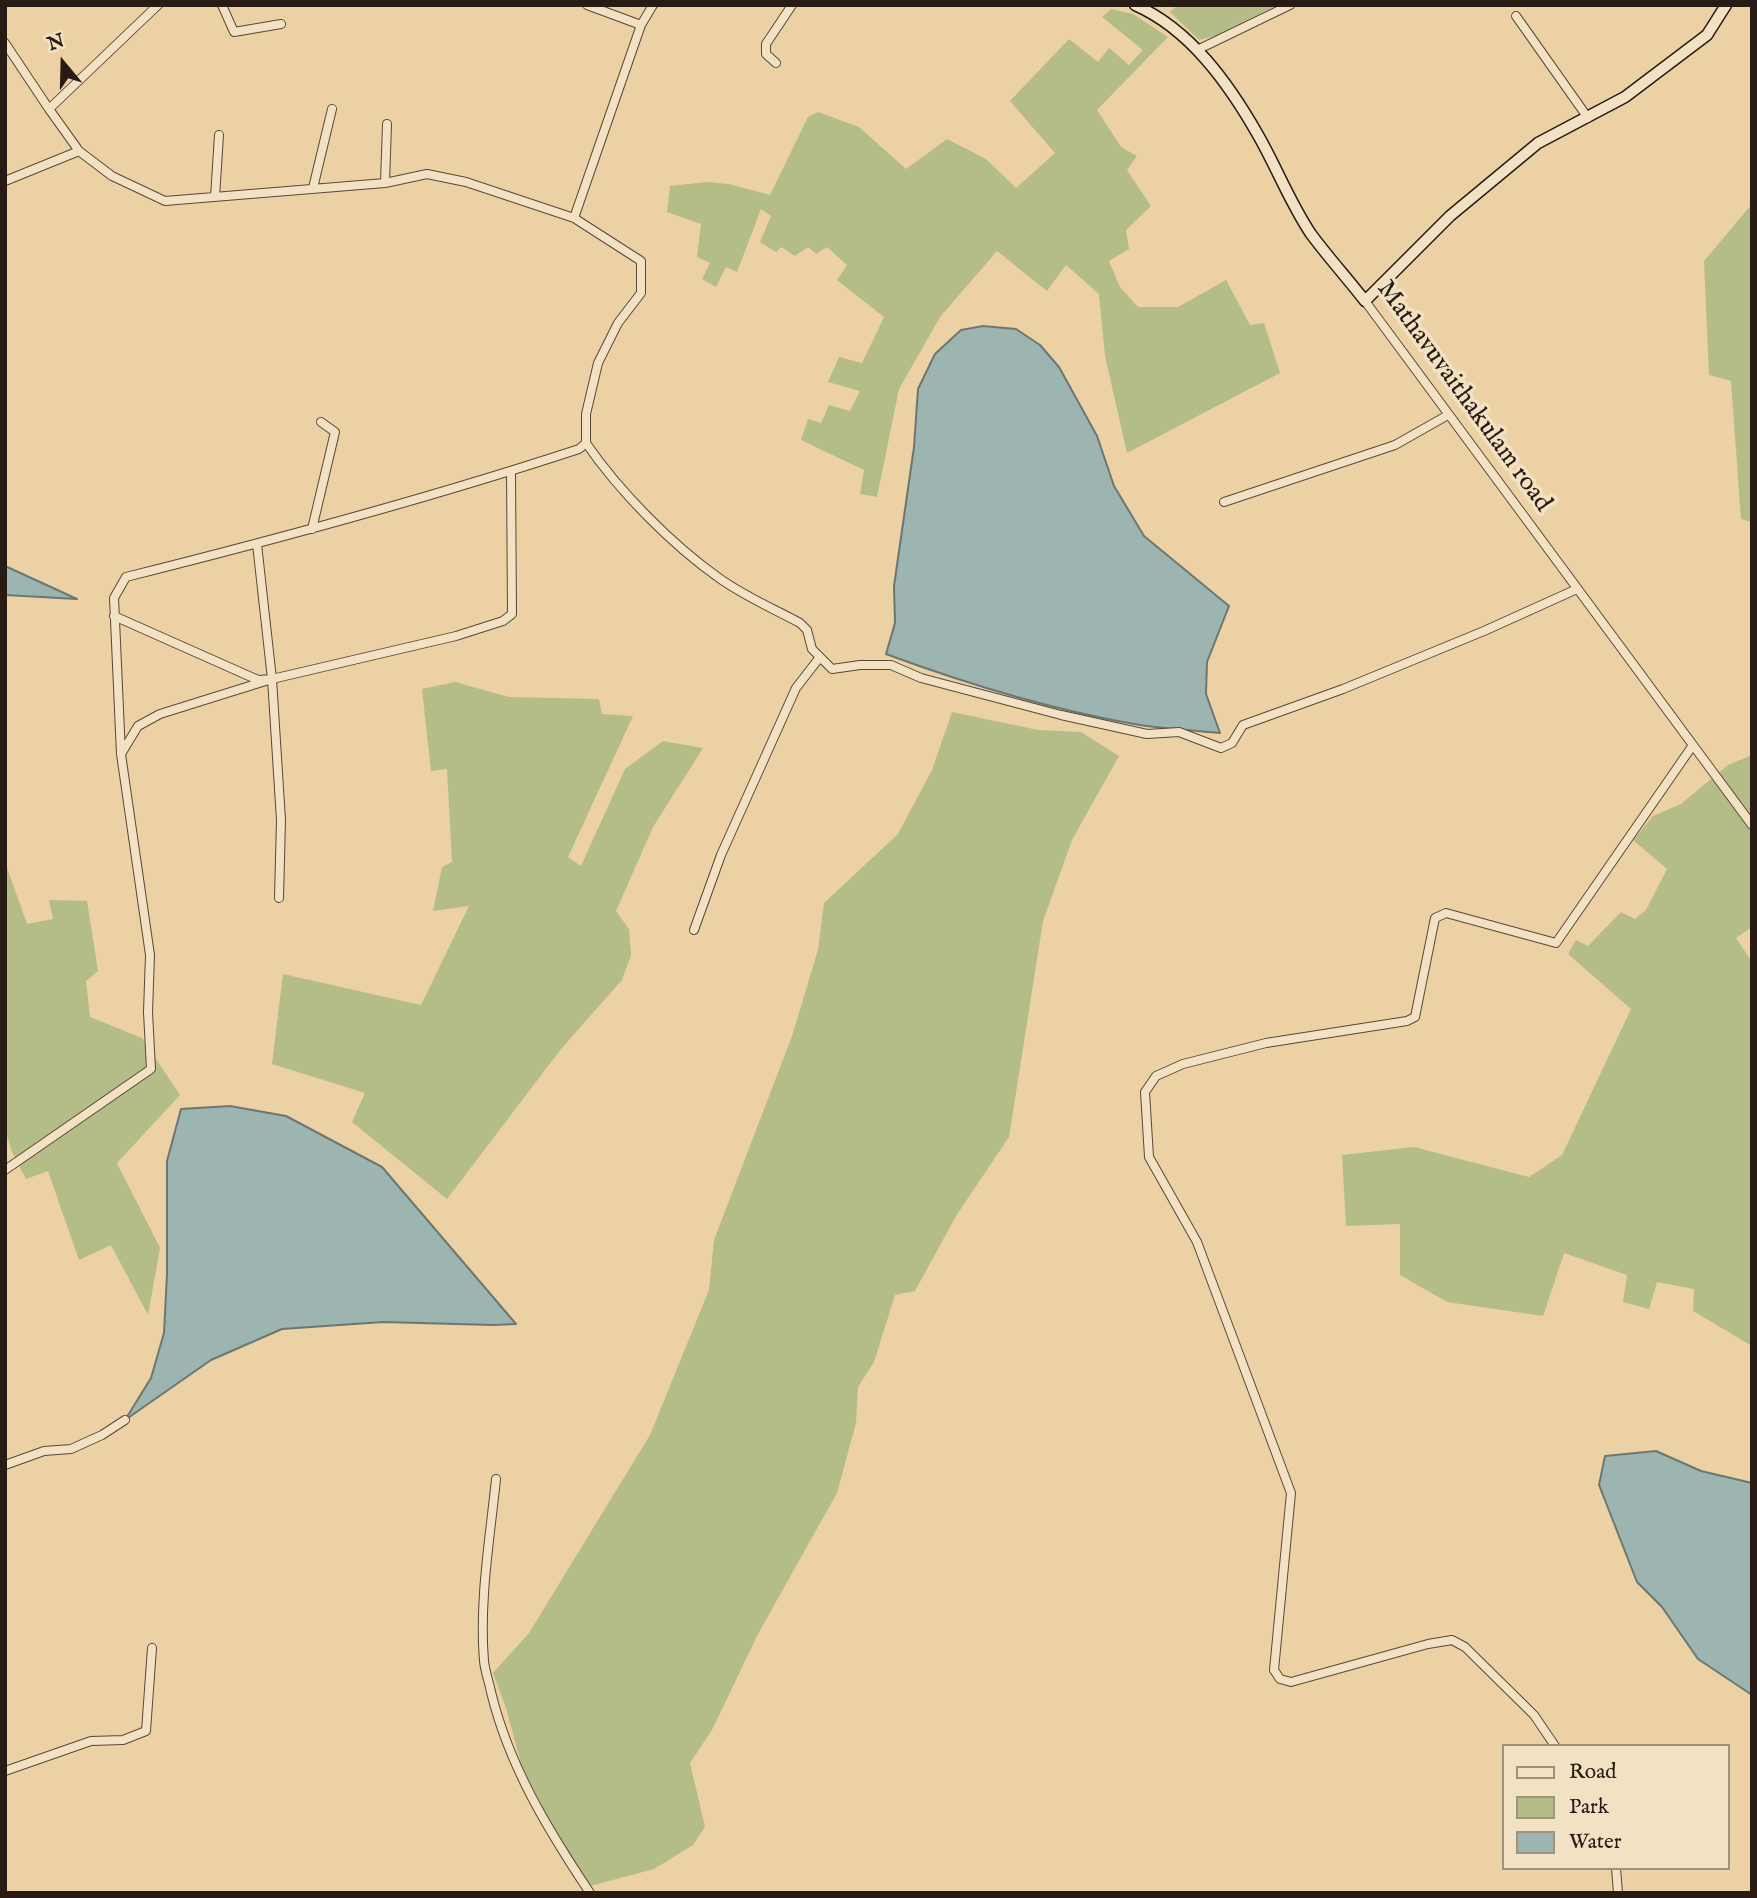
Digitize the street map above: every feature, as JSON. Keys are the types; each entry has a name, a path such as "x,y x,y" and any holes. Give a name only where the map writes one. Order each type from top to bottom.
{"street":[{"path":"49,109 158,5"},
{"path":"222,5 234,32 281,24"},
{"path":"587,5 641,25"},
{"path":"573,218 641,25 653,5"},
{"path":"776,63 766,54 766,44 792,5"},
{"name":"Mathavuvaithakulam road","path":"1135,5 1155,14 1197,50 1228,88 1259,137 1278,177 1311,234 1365,301 1752,825"},
{"path":"1197,50 1290,5"},
{"path":"1365,301 1450,216 1538,143 1625,97 1707,35 1726,5"},
{"path":"1516,16 1588,118"},
{"path":"5,43 79,151 112,176 165,201 386,183 427,174 466,181 573,218 641,261 641,293 618,323 598,363 586,414 586,443 607,473 659,527 720,579 800,623 807,630 811,649 832,669 860,664 891,665 921,678 1061,715 1147,734 1179,732 1221,748 1232,743 1243,725 1343,689 1577,589"},
{"path":"313,188 332,109"},
{"path":"386,183 387,124"},
{"path":"215,197 219,135"},
{"path":"5,181 79,151"},
{"path":"1224,502 1395,445 1448,415"},
{"path":"312,529 335,432 321,422"},
{"path":"5,1170 151,1069 148,1012 150,955 121,754 114,598 126,577 312,529 511,471 579,449 586,443"},
{"path":"121,754 138,726 160,714 272,679 456,636 503,621 512,614 511,471"},
{"path":"257,544 272,679 281,820 279,898"},
{"path":"114,616 258,680 272,679"},
{"path":"694,930 722,855 796,688 820,657"},
{"path":"1554,1744 1534,1715 1465,1647 1452,1640 1428,1644 1292,1682 1280,1679 1274,1670 1291,1493 1196,1242 1149,1157 1145,1092 1157,1076 1183,1064 1266,1042 1407,1021 1415,1017 1435,918 1446,913 1556,943 1693,746"},
{"path":"5,1465 44,1451 71,1449 102,1435 125,1420"},
{"path":"496,1479 483,1611 484,1662 497,1717 518,1771 559,1847 590,1893"},
{"path":"5,1770 91,1741 123,1740 146,1731 152,1648"},
{"path":"1616,1870 1618,1893"}],"green space":[{"path":"1178,5 1277,5 1214,36 1199,40 1170,12"},
{"path":"1111,9 1133,14 1168,37 1097,110 1121,147 1137,156 1127,170 1151,206 1126,230 1129,249 1109,261 1120,287 1138,307 1178,307 1226,280 1250,325 1264,323 1280,373 1127,453 1105,356 1099,294 1066,265 1047,291 997,251 940,317 899,389 877,497 860,494 864,470 801,440 808,419 821,423 829,405 850,411 860,391 828,382 839,357 862,363 884,317 837,280 847,265 827,247 816,254 808,247 795,256 781,247 776,252 760,242 771,216 761,209 737,272 726,267 716,287 702,279 710,263 697,257 701,224 667,212 670,186 707,182 729,184 770,195 808,117 818,112 859,127 906,169 947,139 986,159 1016,188 1055,153 1010,101 1069,39 1098,62 1109,48 1129,65 1143,50 1102,17"},
{"path":"1752,204 1752,522 1741,519 1731,381 1709,375 1704,261"},
{"path":"455,682 509,697 599,699 602,714 633,716 568,857 581,866 625,769 663,741 703,748 653,827 616,911 629,929 631,955 622,980 561,1049 447,1199 352,1122 365,1093 272,1064 283,974 421,1005 469,906 433,911 442,867 452,862 447,769 431,771 422,689"},
{"path":"952,712 1038,730 1081,732 1119,756 1072,840 1043,921 1009,1137 956,1216 915,1291 895,1295 874,1362 858,1387 856,1423 837,1493 758,1634 712,1730 690,1763 705,1827 693,1845 654,1869 590,1886 563,1846 522,1767 506,1708 493,1673 529,1633 650,1435 709,1290 714,1240 792,1036 818,950 824,903 898,834 932,770"},
{"path":"1752,755 1752,927 1736,938 1752,962 1752,1346 1693,1311 1694,1289 1657,1282 1649,1309 1623,1302 1627,1275 1564,1253 1543,1316 1447,1302 1400,1275 1400,1224 1346,1226 1342,1155 1414,1147 1529,1177 1562,1155 1631,1009 1568,954 1576,940 1588,946 1621,912 1635,919 1646,910 1667,869 1633,840 1653,816 1681,804 1728,765"},
{"path":"5,862 27,924 53,919 49,900 87,901 98,971 86,981 90,1017 142,1038 180,1095 117,1163 160,1248 148,1315 111,1245 79,1260 48,1171 26,1179 12,1152 5,1129"}],"water":[{"path":"983,326 1016,329 1040,345 1059,367 1097,436 1114,486 1144,536 1229,606 1207,662 1206,694 1220,733 1145,726 1070,711 977,685 886,654 895,623 894,586 914,447 918,389 935,354 961,330"},
{"path":"5,566 77,599 5,595"},
{"path":"230,1106 286,1116 382,1167 516,1324 383,1322 282,1329 211,1360 125,1420 151,1378 164,1333 167,1161 181,1109"},
{"path":"1656,1451 1701,1471 1752,1483 1752,1695 1698,1659 1662,1607 1637,1582 1599,1485 1605,1456"}]}
